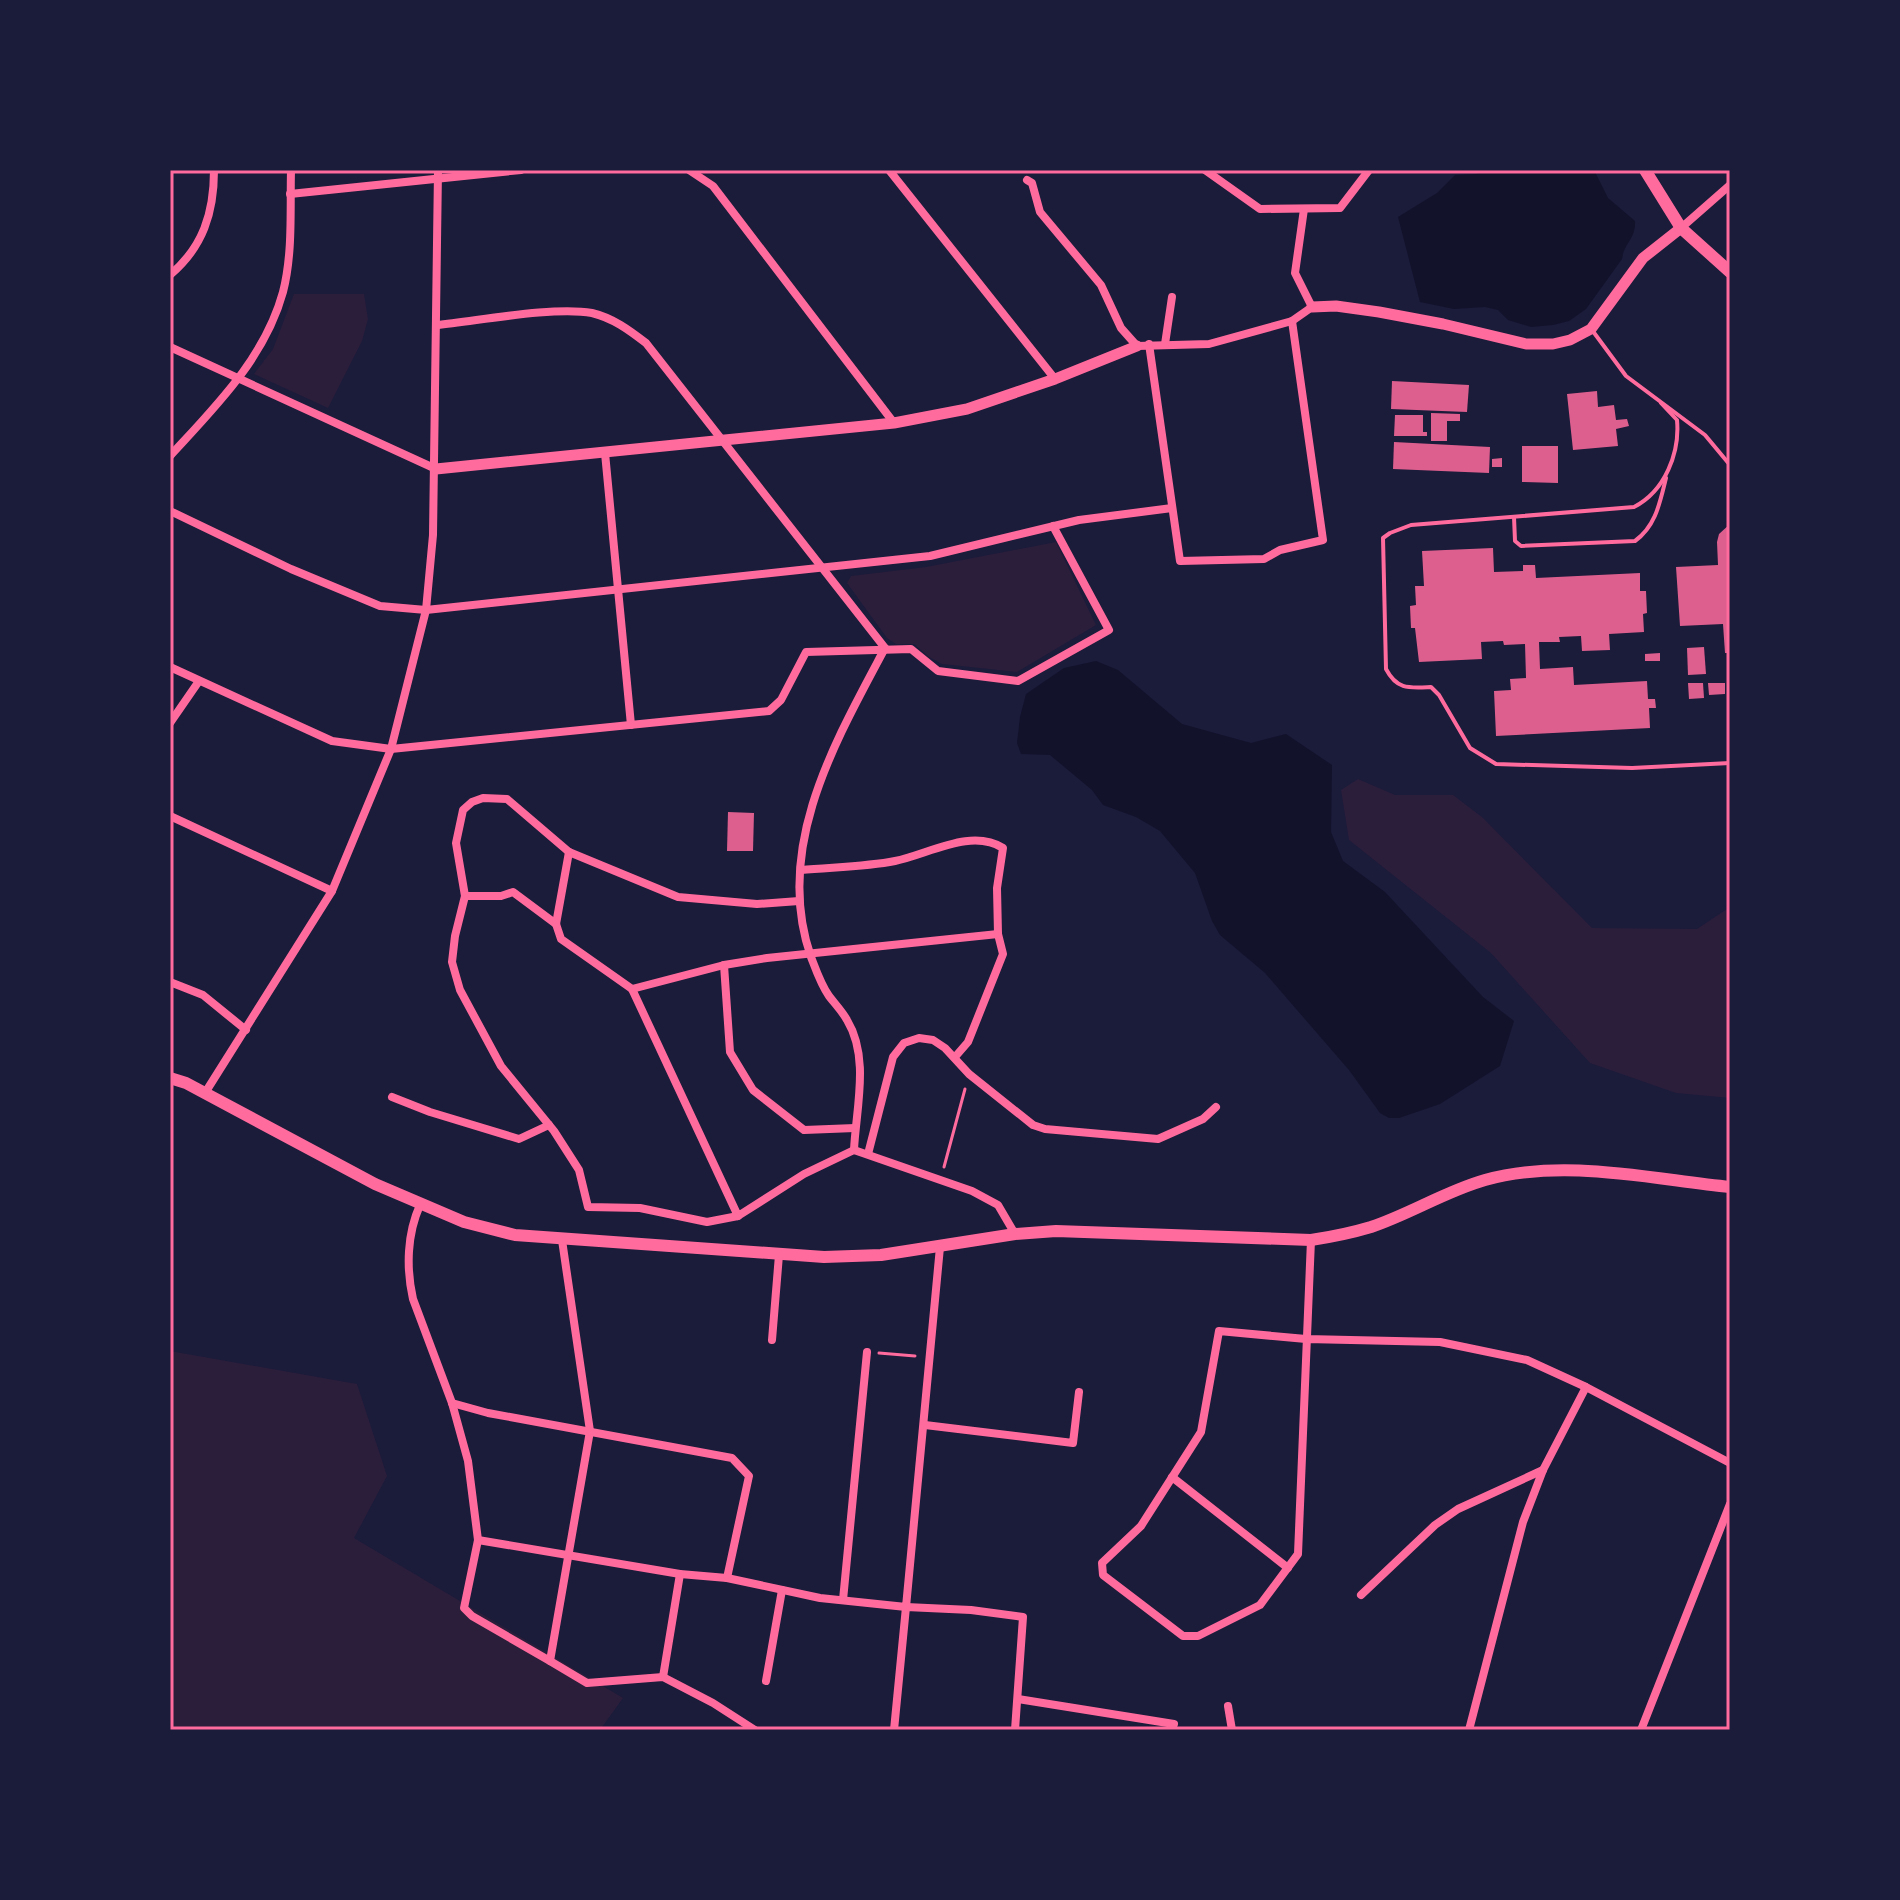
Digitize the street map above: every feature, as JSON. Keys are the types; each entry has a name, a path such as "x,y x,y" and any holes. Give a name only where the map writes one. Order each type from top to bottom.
{"main road":[{"path":"1645,170 1681,228 1730,272"},
{"path":"170,1078 205,1093 420,1205 477,1226 515,1235 562,1240 824,1257 881,1255 1015,1234 1098,1231 1311,1240 1373,1226 1483,1181 1531,1172 1619,1173 1730,1187"}],"street":[{"path":"170,275 187,260 201,239 212,205 214,170"},
{"path":"170,456 239,380 272,322 283,291 289,258 291,170"},
{"path":"290,194 438,174 521,170"},
{"path":"689,170 713,186 894,423"},
{"path":"889,170 1055,379"},
{"path":"1205,170 1260,209 1340,208 1368,170"},
{"path":"205,1093 332,891 391,749 426,610 436,469 438,174"},
{"path":"1027,180 1032,183 1040,212 1101,285 1121,328 1143,345 1180,561 1264,559 1280,550 1323,540 1292,321"},
{"path":"170,347 436,469 724,441 894,423 967,409 1143,345 1209,344 1292,321 1312,307 1336,306 1405,317 1526,344 1553,344 1570,340 1591,329 1643,258 1730,185"},
{"path":"1304,209 1295,273 1312,307"},
{"path":"1165,344 1172,297"},
{"path":"437,325 558,312 591,313 619,323 646,343 885,648"},
{"path":"605,453 631,725"},
{"path":"170,511 291,569 380,606 426,610 930,556 1053,526 1172,508"},
{"path":"170,667 332,741 391,749 769,711 781,700 806,652 911,649 938,671 1018,681 1109,630 1053,526"},
{"path":"854,1150 861,1055 848,1020 826,992 810,955 799,901 807,816 839,734 885,648"},
{"path":"170,723 199,681"},
{"path":"799,901 757,904 678,897 569,852 507,799 483,798 463,810 456,843 465,896 452,962 460,990 501,1066 549,1125 579,1170 588,1207 640,1208 707,1222 738,1216 804,1174 854,1150 972,1191 998,1205 1015,1234"},
{"path":"170,816 332,891"},
{"path":"801,870 894,861 955,843 990,840 1003,848 997,888 998,934 1003,954 968,1042 955,1057"},
{"path":"569,852 556,924 561,939 632,989 738,1216"},
{"path":"465,896 501,896 513,892 556,924"},
{"path":"632,989 724,965 767,958 998,934"},
{"path":"724,965 730,1052 753,1090 804,1130 855,1128"},
{"path":"170,982 203,995 246,1030"},
{"path":"868,1154 893,1057 904,1043 919,1038 933,1040 955,1057 969,1074 1033,1125 1058,1131 1158,1139 1203,1119 1216,1107"},
{"path":"392,1097 519,1139 549,1125"},
{"path":"420,1205 409,1252 409,1282 452,1403 468,1461 478,1540 464,1608 472,1616 587,1683 663,1677 713,1703 755,1730"},
{"path":"550,1661 590,1431 562,1240"},
{"path":"1311,1240 1306,1339 1298,1554 1260,1605 1198,1636 1183,1636 1103,1575 1102,1563 1141,1526 1201,1432 1219,1331 1306,1339 1440,1342 1527,1360 1586,1387 1730,1463"},
{"path":"894,1730 940,1247"},
{"path":"772,1340 779,1255"},
{"path":"843,1600 867,1352"},
{"path":"1469,1730 1523,1522 1543,1470 1586,1387"},
{"path":"925,1425 1073,1443 1079,1392"},
{"path":"452,1403 488,1413 732,1458 749,1476 727,1578"},
{"path":"1361,1595 1435,1525 1458,1509 1543,1470"},
{"path":"1172,1477 1288,1568"},
{"path":"1641,1730 1730,1504"},
{"path":"478,1540 680,1574 727,1578 843,1600 1023,1617 1015,1730"},
{"path":"663,1677 680,1574"},
{"path":"766,1681 782,1590"},
{"path":"1018,1699 1174,1724"},
{"path":"1228,1706 1232,1730"}],"lane":[{"path":"1591,329 1626,376 1705,435 1730,465"},
{"path":"1661,403 1677,420 1678,446 1659,490 1634,507 1411,525 1383,538 1386,669 1392,680 1406,688 1431,687 1439,695 1470,748 1496,764 1632,768 1730,763"},
{"path":"1514,517 1515,541 1521,546 1635,541 1648,532 1671,460"}],"path":[{"path":"940,1179 969,1074"},
{"path":"867,1352 929,1357"}],"shaded area":[{"path":"1487,170 1594,170 1608,198 1635,221 1634,232 1622,259 1586,309 1569,321 1531,327 1508,320 1498,310 1485,307 1454,309 1420,302 1398,217 1437,193 1455,175"},
{"path":"294,294 364,294 368,319 362,341 328,408 254,374 273,349"},
{"path":"1056,542 1096,625 1017,672 942,664 914,644 896,644 887,638 847,583 851,576 926,567"},
{"path":"1096,661 1118,670 1182,724 1251,743 1286,734 1332,765 1331,832 1343,861 1385,892 1483,997 1514,1021 1500,1066 1440,1104 1399,1118 1389,1118 1380,1113 1349,1070 1265,973 1220,935 1195,873 1160,831 1136,817 1103,805 1092,790 1050,755 1021,754 1017,743 1026,694 1064,668"},
{"path":"1358,779 1395,795 1453,795 1482,817 1592,928 1697,929 1730,907 1730,1098 1676,1093 1590,1063 1491,953 1349,840 1341,790"},
{"path":"170,1351 357,1384 387,1476 354,1538 623,1698 600,1730 170,1730"}],"building":[{"path":"1392,381 1469,385 1467,412 1391,409"},
{"path":"1597,391 1598,407 1614,405 1616,420 1627,419 1629,426 1616,429 1618,446 1573,450 1567,394"},
{"path":"1431,413 1460,414 1460,421 1447,421 1447,441 1431,441"},
{"path":"1395,415 1423,415 1423,432 1427,432 1427,436 1394,436"},
{"path":"1394,442 1490,447 1489,473 1393,469"},
{"path":"1522,446 1558,446 1558,483 1522,482"},
{"path":"1502,458 1502,467 1492,467 1492,459"},
{"path":"1730,524 1730,653 1725,653 1723,624 1680,626 1676,567 1718,565 1719,534"},
{"path":"1493,548 1494,572 1523,571 1523,565 1535,565 1536,578 1640,573 1640,591 1646,591 1644,632 1609,634 1610,650 1582,651 1581,636 1559,637 1560,642 1539,642 1540,669 1573,667 1574,685 1647,681 1648,699 1655,699 1656,708 1649,708 1650,728 1496,736 1494,691 1511,690 1510,679 1526,678 1525,644 1481,642 1482,659 1419,662 1415,628 1411,628 1410,606 1416,605 1415,586 1424,586 1422,551"},
{"path":"1704,647 1706,674 1688,675 1687,648"},
{"path":"1660,653 1660,661 1645,661 1645,654"},
{"path":"1688,683 1703,683 1704,698 1689,699"},
{"path":"1708,683 1725,683 1725,694 1709,695"},
{"path":"728,812 754,813 753,851 727,851"}]}
